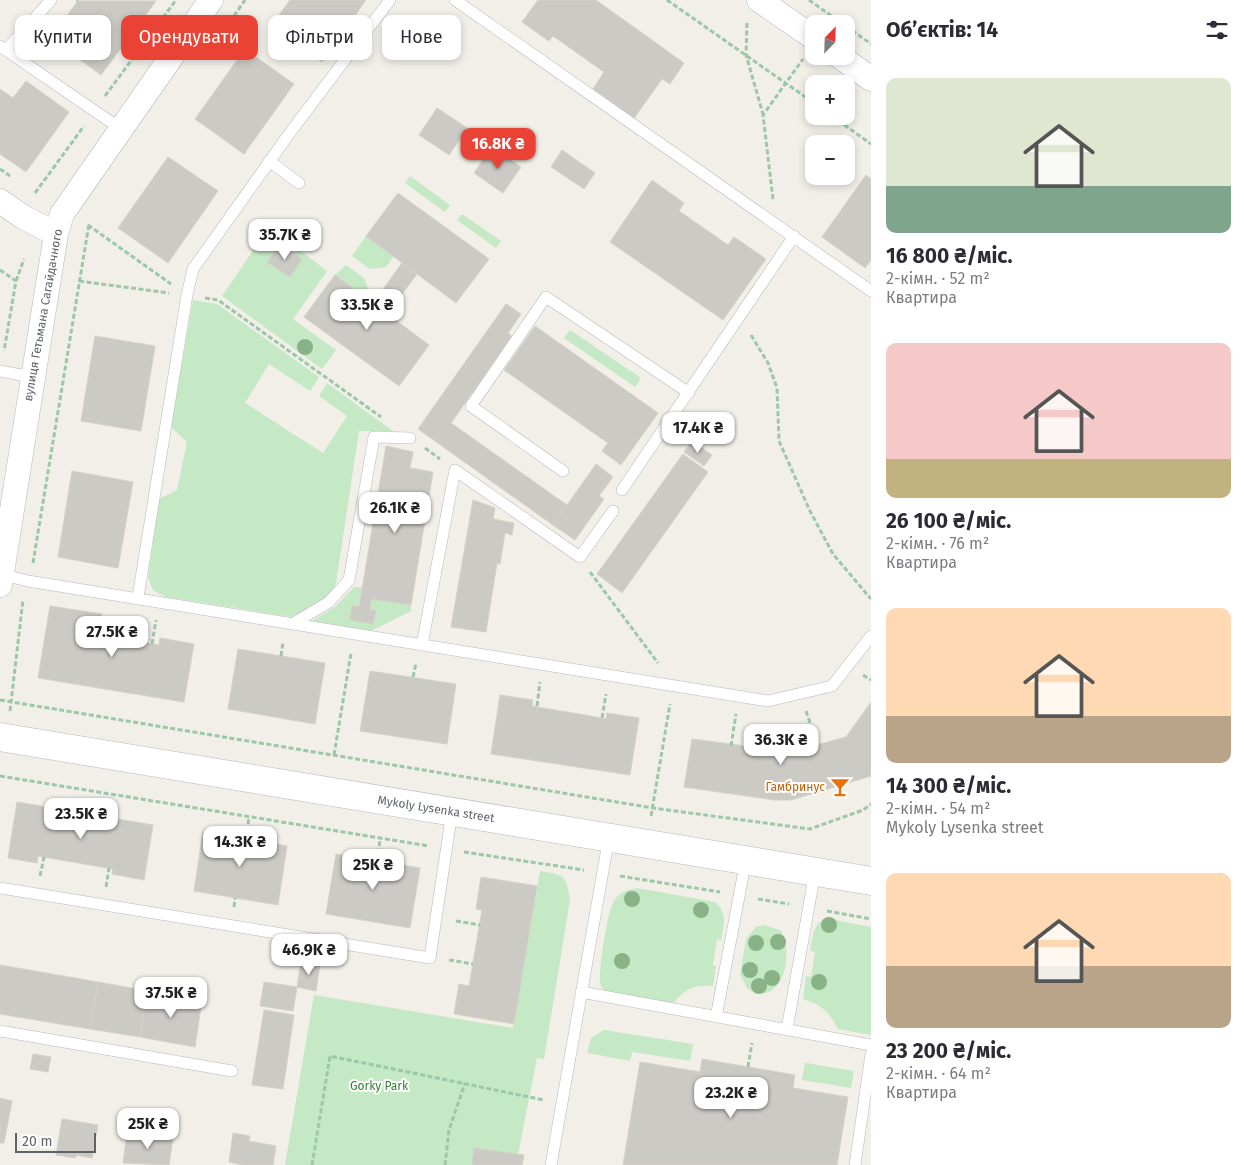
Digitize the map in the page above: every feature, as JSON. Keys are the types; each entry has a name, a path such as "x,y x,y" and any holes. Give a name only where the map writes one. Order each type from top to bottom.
{"street":[{"name":"вулиця Гетьмана Сагайдачного","path":"1,579 56,234 64,210 211,0"},
{"path":"753,9 805,41"},
{"path":"852,65 871,78"},
{"path":"0,201 23,217 56,234"},
{"name":"Mykoly Lysenka street","path":"2,738 815,872 866,877"}],"lane":[{"path":"52,0 3,48 120,129"},
{"path":"138,597 187,295 193,269 269,161 390,0"},
{"path":"455,0 871,291"},
{"path":"269,161 299,183"},
{"path":"622,490 794,236"},
{"path":"563,471 471,406 546,297 689,393"},
{"path":"0,371 32,376"},
{"path":"294,623 329,602 349,580 374,438 410,438"},
{"path":"422,645 455,470 580,557 613,511"},
{"path":"1,579 28,581 138,597 768,702 832,686 871,636"},
{"path":"0,888 430,958 438,918 452,812"},
{"path":"551,1165 609,838"},
{"path":"716,1017 746,860"},
{"path":"786,1029 815,872"},
{"path":"581,992 871,1045"},
{"path":"0,1031 232,1071"},
{"path":"855,1165 871,1054"}],"path":[{"path":"234,15 245,0"},
{"path":"667,0 805,97"},
{"path":"809,0 830,15"},
{"path":"753,9 746,55 763,115 776,224"},
{"path":"855,32 871,44"},
{"path":"763,115 805,54"},
{"path":"845,125 871,144"},
{"path":"64,210 187,295"},
{"path":"2,738 11,701 24,590 31,573 88,225 94,217"},
{"path":"0,270 16,281 0,371"},
{"path":"79,281 218,300 455,470"},
{"path":"740,318 768,363 777,388 779,441 810,511 833,554 871,599"},
{"path":"580,557 673,686 646,844"},
{"path":"334,755 354,633"},
{"path":"602,718 609,676"},
{"path":"800,694 818,746"},
{"path":"731,746 738,696"},
{"path":"0,700 653,808 810,829 862,810 871,804"},
{"path":"246,839 249,818"},
{"path":"377,861 380,840"},
{"path":"438,918 480,925"},
{"path":"748,1067 755,1024"},
{"path":"312,1165 330,1056 532,1098"},
{"path":"445,1165 449,1130 465,1083"}],"green space":[{"path":"410,176 450,205 445,212 405,183"},
{"path":"462,214 501,241 496,248 457,220"},
{"path":"269,227 327,271 293,319 336,350 322,369 222,296"},
{"path":"366,236 394,256 386,267 370,269 352,256"},
{"path":"346,265 364,278 373,303 335,275"},
{"path":"193,300 217,304 319,377 310,391 269,364 245,403 323,453 347,416 319,396 327,383 393,431 359,431 336,583 332,593 324,600 292,617 166,597 153,590 148,578 159,499 177,490 187,442 171,427"},
{"path":"570,330 641,378 635,387 564,338"},
{"path":"354,587 362,587 359,607 352,607 350,620 373,624 376,611 370,610 371,599 411,605 411,611 371,631 312,621 335,607"},
{"name":"Gorky Park","path":"540,871 559,875 563,878 567,885 570,900 544,1059 537,1058 516,1165 285,1165 314,995 513,1028"},
{"path":"637,888 715,902 719,906 722,911 724,924 721,940 717,939 713,965 716,966 713,986 691,988 674,1003 605,992 600,984 600,974 604,940 611,907 621,893"},
{"path":"829,919 871,927 871,1035 838,1029 824,1010 815,1003 803,999 806,976 811,977 815,952 810,951 813,934 818,923"},
{"path":"764,925 780,930 784,939 786,962 778,984 770,991 760,993 748,989 740,975 746,939 756,927"},
{"path":"604,1030 693,1044 690,1061 632,1052 630,1061 587,1053 591,1038"},
{"path":"805,1063 854,1071 851,1088 802,1080"}],"building":[{"path":"290,0 366,0 355,15 279,15"},
{"path":"538,0 596,0 684,63 670,84 662,79 634,118 593,89 604,72 553,36 549,41 522,22"},
{"path":"78,1 156,1 146,15 121,15 121,48 101,75 80,60 111,60 111,15 67,15"},
{"path":"258,58 294,84 244,154 195,119 237,60 258,60"},
{"path":"26,81 69,112 26,172 0,154 0,89 13,98"},
{"path":"437,108 467,128 449,155 419,135"},
{"path":"492,147 521,167 503,193 474,173"},
{"path":"562,150 595,173 584,189 551,167"},
{"path":"168,157 218,191 168,263 118,228"},
{"path":"866,175 871,179 871,260 865,268 822,237"},
{"path":"652,180 684,203 679,211 728,245 734,237 766,259 723,320 610,242"},
{"path":"398,193 489,259 456,303 366,236"},
{"path":"280,244 302,259 290,277 267,262"},
{"path":"402,263 417,274 387,314 373,303"},
{"path":"335,275 429,345 399,386 304,317"},
{"path":"506,304 521,314 508,333 512,336 451,423 567,505 553,525 418,429"},
{"path":"535,326 658,413 621,465 602,451 608,443 504,370"},
{"path":"95,336 155,346 141,431 81,421"},
{"path":"692,441 712,455 704,466 684,452"},
{"path":"386,446 413,452 410,468 433,472 411,605 371,599 370,610 376,610 373,624 350,620 352,606 359,607"},
{"path":"683,454 708,472 622,593 597,574"},
{"path":"596,464 613,477 599,496 604,499 575,540 553,525"},
{"path":"72,471 133,482 118,568 58,557"},
{"path":"473,500 495,508 493,519 514,523 512,535 505,533 500,564 497,563 486,632 451,627"},
{"path":"50,606 102,614 99,635 159,645 160,638 194,644 184,702 38,678"},
{"path":"238,649 325,663 315,724 228,709"},
{"path":"370,671 456,684 447,744 360,731"},
{"path":"500,695 533,700 532,706 606,719 607,713 639,718 630,775 491,754"},
{"path":"871,702 871,776 791,800 774,800 684,787 692,739 792,752 846,737"},
{"path":"17,802 153,825 144,880 112,874 113,869 38,856 37,863 8,858"},
{"path":"203,832 287,846 278,905 194,891"},
{"path":"336,854 420,868 410,928 326,914"},
{"path":"481,877 537,886 514,1024 454,1014 459,984 469,986 482,910 476,909"},
{"path":"301,961 320,964 316,991 297,987"},
{"path":"0,965 98,982 90,1029 0,1014"},
{"path":"98,982 147,991 140,1037 90,1029"},
{"path":"264,982 297,987 293,1011 260,1006"},
{"path":"147,991 202,1000 195,1047 140,1037"},
{"path":"264,1010 294,1015 283,1089 252,1085"},
{"path":"33,1054 51,1057 48,1072 30,1069"},
{"path":"702,1059 795,1075 793,1088 848,1097 837,1165 623,1165 640,1062 700,1072"},
{"path":"0,1098 12,1101 4,1143 0,1143"},
{"path":"62,1119 98,1125 92,1158 76,1155 76,1158 56,1155"},
{"path":"127,1133 173,1138 169,1165 123,1163"},
{"path":"233,1133 250,1136 249,1141 276,1146 273,1165 243,1165 229,1162"},
{"path":"474,1148 524,1155 522,1165 472,1165"}],"place":[{"name":"Гамбринус","path":"840,787"}]}
